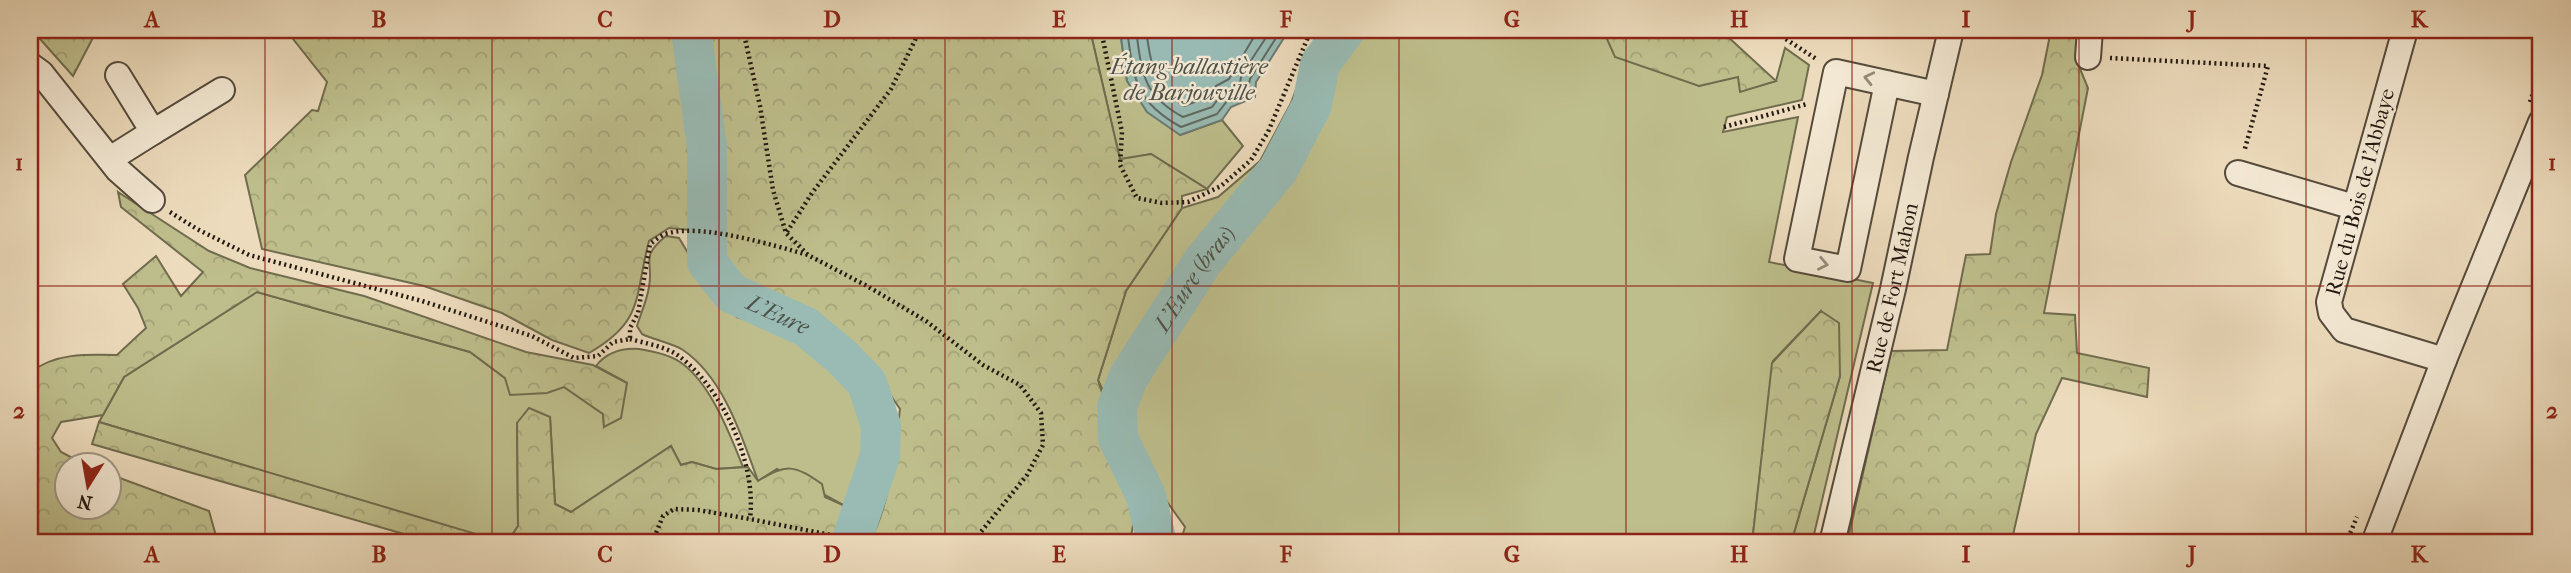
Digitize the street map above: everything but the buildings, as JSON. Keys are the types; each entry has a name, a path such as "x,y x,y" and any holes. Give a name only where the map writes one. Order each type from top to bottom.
{"street":[{"name":"Rue de Fort Mahon","path":"1832,543 1951,30"},
{"path":"2088,57 2090,30"},
{"name":"Rue du Bois de l'Abbaye","path":"2405,30 2329,302 2331,313 2344,330 2444,360"},
{"path":"30,65 41,74 110,159 152,200"},
{"path":"1887,82 1848,269 1797,259 1836,72 1887,82 1936,94"},
{"path":"118,75 153,132"},
{"path":"110,159 222,90"},
{"path":"2374,543 2444,360 2541,122"},
{"path":"2238,173 2354,207"}],"path":[{"path":"743,30 760,106 773,190 786,233 808,255"},
{"path":"786,233 812,193 891,89 920,30"},
{"path":"1101,30 1122,132 1120,165 1137,198 1162,203 1188,202 1221,186 1251,160 1268,132 1311,30"},
{"path":"1772,30 1836,72"},
{"path":"2088,57 2268,66 2238,173"},
{"path":"1724,127 1831,96"},
{"path":"152,200 197,229 249,256 422,301 532,336 574,358 598,356 613,342 630,339 673,352 702,375 743,449 752,500 750,519"},
{"path":"630,339 630,328 638,313 650,244 665,233 680,230 737,236 808,255 926,321 983,365 1020,385 1041,413 1044,445 1027,475 972,543"},
{"path":"653,543 663,516 674,509 698,510 871,543"}],"green space":[{"path":"32,30 97,30 73,76"},
{"path":"286,30 671,30 687,60 697,97 701,231 669,228 649,241 638,293 629,318 620,330 589,353 552,340 502,313 424,286 262,249 245,175 312,110 318,111 327,82"},
{"path":"697,30 1090,30 1120,159 1151,154 1207,189 1182,196 1182,208 1126,291 1098,380 1137,501 1130,543 869,543 887,495 900,409 864,357 824,323 793,314 739,287 720,262 713,103"},
{"path":"1090,30 1120,30 1127,81 1180,135 1222,120 1243,146 1207,189 1151,154 1120,160"},
{"path":"1318,30 1593,30 1699,86 1739,76 1741,91 1776,81 1785,48 1809,65 1802,100 1727,117 1723,132 1798,117 1769,262 1873,283 1812,543 1791,543 1840,376 1821,311 1773,361 1752,543 1180,543 1185,527 1133,454 1098,380 1126,291 1182,208 1218,197 1260,161 1291,103"},
{"path":"1593,30 1689,30 1727,36 1776,81 1740,92 1738,77 1699,86 1615,57 1607,39"},
{"path":"2051,30 2080,30 2076,59 2088,88 2044,313 2075,315 2077,353 2149,368 2147,397 2062,378 2036,434 2013,535 2014,543 1847,543 1891,351 1947,350 1966,255 1990,254 1996,214 2042,75"},
{"path":"118,192 209,251 250,268 364,296 526,352 593,365 627,383 621,418 604,427 603,414 564,387 547,393 510,395 505,378 470,352 257,292 124,377 103,415 61,422 52,438 60,450 52,450 52,520 122,520 122,479 209,511 218,543 30,543 30,373 39,366 60,358 117,355 146,328 138,308 123,284 156,256 181,296 203,272 121,207"},
{"path":"666,236 679,238 706,283 737,317 822,346 849,378 872,419 867,460 845,506 777,469 758,481 730,410 710,376 683,350 642,334 637,326 649,287 650,255"},
{"path":"257,292 470,352 505,378 564,387 603,414 604,426 627,383 596,366 600,361 615,352 627,349 665,355 680,362 701,382 718,410 743,467 716,469 692,462 680,465 671,446 571,512 555,504 550,417 517,423 518,526 507,543 503,543 99,422 124,377"},
{"path":"1821,311 1839,323 1840,376 1791,543 1752,543 1772,363"},
{"path":"529,408 550,417 555,504 571,512 671,446 681,465 692,462 716,469 748,467 758,481 784,469 804,473 822,484 825,497 845,506 841,526 845,543 507,543 518,526 517,423"},
{"path":"99,422 496,540 496,543 435,543 122,453 122,450 92,444"}],"water":[{"name":"Étang-ballastière de Barjouville","path":"1120,30 1289,30 1256,82 1255,97 1231,107 1222,120 1180,135 1147,112 1127,81"}],"waterway":[{"name":"L'Eure","path":"691,30 707,147 707,262 731,293 806,327 842,357 867,383 881,426 880,456 851,543"},
{"name":"L'Eure (bras)","path":"1157,543 1146,496 1118,438 1117,407 1128,378 1203,261 1278,170 1312,105 1320,64 1345,30"}]}
